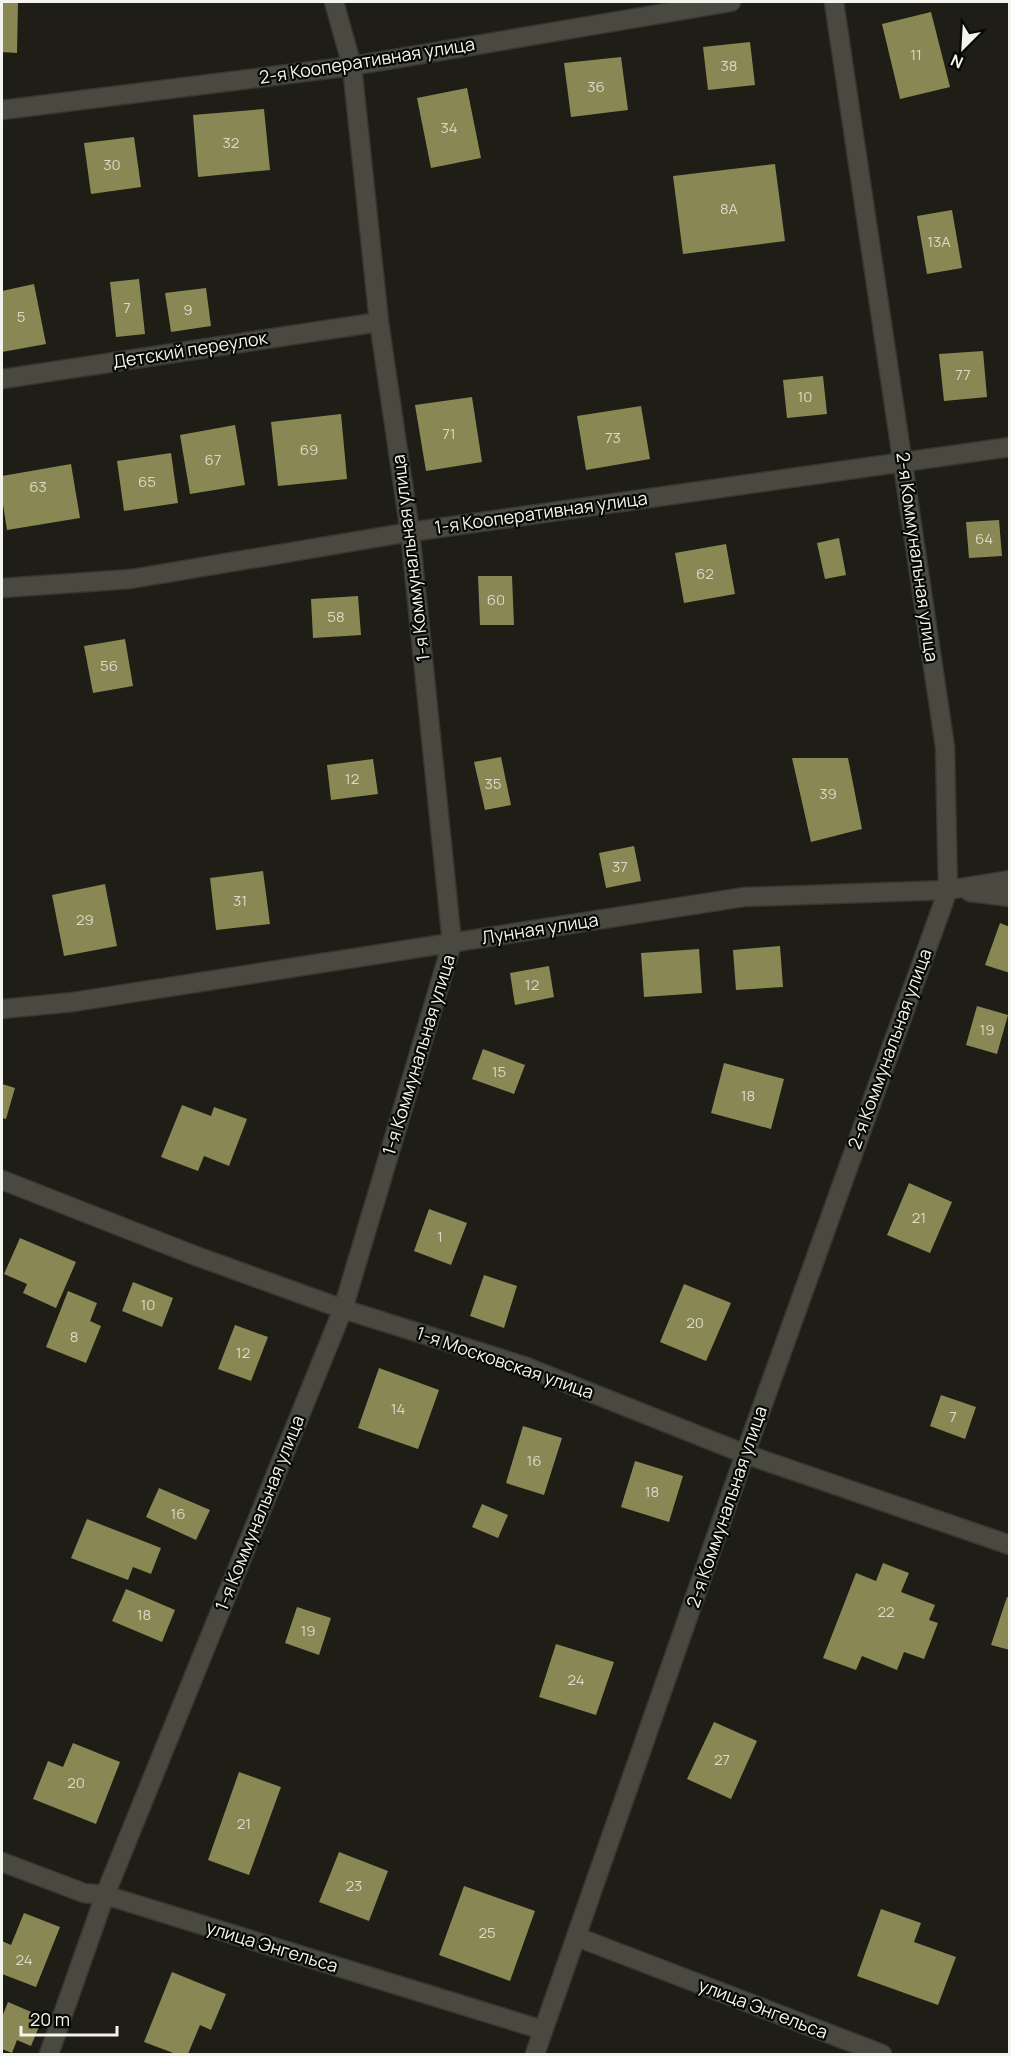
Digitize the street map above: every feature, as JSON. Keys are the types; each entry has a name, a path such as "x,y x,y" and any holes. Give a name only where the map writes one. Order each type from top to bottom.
{"street":[{"name":"1-я Коммунальная улица","path":"49,2055 105,1895 343,1309 452,943 410,532 379,322 352,66 334,2"},
{"name":"2-я Кооперативная улица","path":"2,110 352,66 731,2"},
{"name":"2-я Коммунальная улица","path":"535,2055 745,1454 948,890 945,747 834,2"},
{"name":"Детский переулок","path":"2,379 379,322"},
{"name":"1-я Кооперативная улица","path":"2,588 131,579 410,532 903,460 1010,447"},
{"name":"Лунная улица","path":"2,1009 73,1002 744,897 948,890 1010,880"},
{"path":"948,890 1010,897"},
{"name":"1-я Московская улица","path":"2,1180 196,1256 343,1309 524,1366 745,1454 1010,1545"},
{"name":"улица Энгельса","path":"2,1862 84,1893 105,1895 543,2030"},
{"name":"улица Энгельса","path":"577,1937 882,2055"}],"building":[{"path":"2,2 18,2 17,53 2,52"},
{"path":"931,12 950,87 900,99 882,24"},
{"path":"750,42 755,85 708,90 703,47"},
{"path":"621,57 628,110 571,117 564,63"},
{"path":"467,88 481,158 431,168 417,98"},
{"path":"264,109 270,170 198,177 193,115"},
{"path":"134,137 141,187 91,194 84,143"},
{"path":"775,164 785,241 683,254 673,176"},
{"path":"952,210 962,268 927,274 917,216"},
{"path":"139,279 145,334 116,337 110,282"},
{"path":"34,284 46,344 2,352 2,291"},
{"path":"206,288 211,326 171,332 165,293"},
{"path":"983,351 987,397 944,401 939,354"},
{"path":"823,376 827,414 787,418 783,380"},
{"path":"472,397 482,462 426,471 415,405"},
{"path":"641,406 650,459 586,470 577,416"},
{"path":"341,414 347,479 278,486 271,422"},
{"path":"235,425 245,485 190,494 180,435"},
{"path":"171,453 178,503 124,511 117,461"},
{"path":"71,464 80,518 7,530 2,498 2,476"},
{"path":"999,520 1002,556 969,558 966,522"},
{"path":"839,538 846,575 825,579 817,543"},
{"path":"726,544 735,594 684,603 675,553"},
{"path":"478,576 512,576 514,625 480,625"},
{"path":"358,596 361,635 313,638 311,599"},
{"path":"125,639 133,686 93,693 84,646"},
{"path":"501,757 511,805 485,810 474,762"},
{"path":"792,758 848,758 862,829 811,842"},
{"path":"373,759 378,794 331,800 327,765"},
{"path":"634,846 641,881 606,888 599,853"},
{"path":"263,871 270,924 216,930 210,878"},
{"path":"105,884 117,946 64,956 52,895"},
{"path":"1000,923 1010,927 1010,973 985,965"},
{"path":"780,946 783,987 736,990 733,950"},
{"path":"699,949 702,993 644,997 641,953"},
{"path":"549,966 554,997 515,1005 510,973"},
{"path":"977,1006 1008,1015 997,1054 966,1045"},
{"path":"483,1049 525,1065 514,1094 472,1079"},
{"path":"724,1063 784,1079 771,1129 711,1113"},
{"path":"2,1084 15,1088 6,1119 2,1118"},
{"path":"182,1105 211,1116 214,1107 247,1119 229,1166 204,1156 198,1171 161,1157"},
{"path":"909,1183 952,1202 930,1253 887,1235"},
{"path":"429,1209 467,1223 451,1265 414,1251"},
{"path":"20,1238 76,1262 56,1308 23,1293 27,1284 4,1274"},
{"path":"484,1275 517,1286 504,1328 470,1316"},
{"path":"133,1282 173,1298 162,1327 122,1311"},
{"path":"684,1284 731,1303 706,1361 660,1342"},
{"path":"68,1291 97,1303 90,1321 101,1326 86,1363 46,1347"},
{"path":"235,1325 268,1337 251,1381 218,1369"},
{"path":"379,1368 439,1390 418,1449 358,1428"},
{"path":"941,1395 976,1407 965,1439 930,1426"},
{"path":"523,1426 562,1438 544,1495 506,1483"},
{"path":"635,1461 683,1476 669,1522 621,1507"},
{"path":"159,1488 210,1510 196,1540 146,1517"},
{"path":"482,1504 508,1515 498,1538 472,1527"},
{"path":"87,1519 161,1548 151,1574 133,1567 128,1580 71,1558"},
{"path":"883,1563 909,1573 901,1592 935,1605 929,1620 938,1623 924,1659 904,1652 897,1670 862,1656 856,1670 823,1658 856,1573 876,1581"},
{"path":"126,1589 175,1610 162,1642 112,1621"},
{"path":"1007,1597 1010,1598 1010,1650 991,1645"},
{"path":"297,1607 331,1618 319,1655 285,1643"},
{"path":"556,1644 614,1662 596,1715 539,1697"},
{"path":"714,1722 757,1741 731,1799 687,1779"},
{"path":"73,1743 120,1762 96,1824 33,1799 48,1761 63,1767"},
{"path":"239,1772 281,1787 249,1875 208,1860"},
{"path":"339,1852 388,1871 369,1921 319,1902"},
{"path":"464,1886 535,1911 510,1981 439,1955"},
{"path":"881,1909 921,1923 914,1942 956,1957 938,2005 857,1976"},
{"path":"24,1913 60,1927 36,1987 2,1974 2,1941 11,1945"},
{"path":"172,1972 226,1994 211,2030 200,2025 188,2054 176,2054 144,2042"},
{"path":"8,2002 43,2017 31,2046 17,2040 12,2053 2,2049 2,2017"}]}
